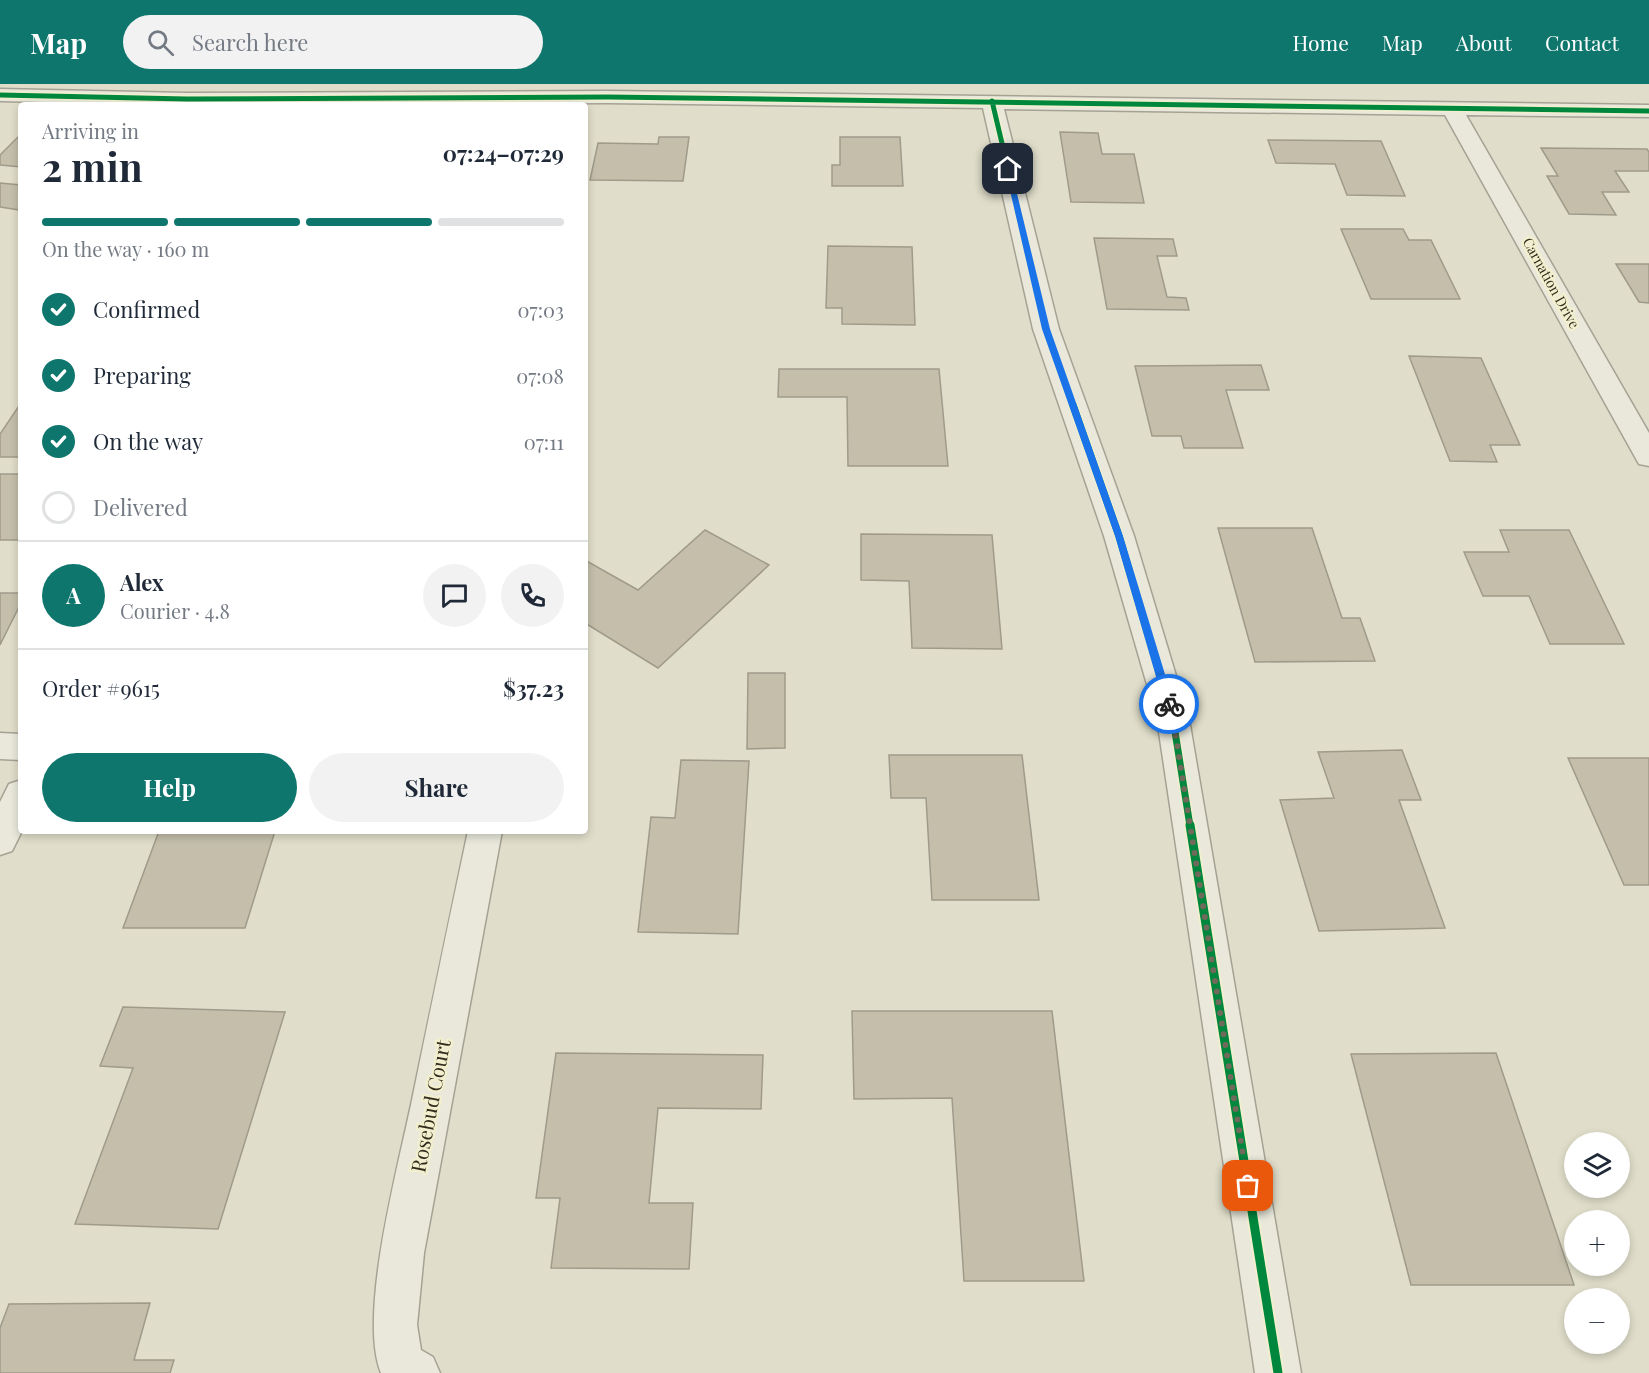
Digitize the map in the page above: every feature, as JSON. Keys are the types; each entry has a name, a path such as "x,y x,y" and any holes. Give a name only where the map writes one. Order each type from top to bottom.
{"street":[{"path":"5,94 187,99 337,96 608,97 1649,111"},
{"path":"992,101 1046,329 1119,536 1173,719 1278,1373"},
{"name":"Carnation Drive","path":"1452,108 1649,458"},
{"path":"0,746 18,747"},
{"path":"0,840 18,801"},
{"name":"Rosebud Court","path":"417,1373 400,1364 395,1325 402,1253 484,834"}],"building":[{"path":"1060,132 1098,133 1102,154 1134,154 1144,203 1071,202"},
{"path":"18,137 18,167 0,165 0,155"},
{"path":"659,137 689,137 683,181 590,180 598,143 658,144"},
{"path":"840,137 900,137 903,186 832,186 832,165 840,165"},
{"path":"1268,140 1381,141 1405,196 1347,195 1335,164 1276,163"},
{"path":"1541,148 1647,149 1649,171 1615,171 1629,192 1602,192 1616,215 1569,214 1547,176 1558,176"},
{"path":"0,183 18,185 18,210 0,207"},
{"path":"1341,229 1403,229 1409,240 1431,240 1460,299 1371,299"},
{"path":"1094,238 1173,239 1177,256 1157,256 1167,297 1186,298 1189,310 1107,309"},
{"path":"828,246 912,247 915,325 842,324 842,308 826,308"},
{"path":"1616,264 1649,264 1649,303 1639,302"},
{"path":"1409,356 1481,358 1520,445 1490,445 1497,462 1450,461"},
{"path":"1261,365 1269,390 1226,390 1243,448 1184,448 1181,436 1152,436 1135,366"},
{"path":"779,369 939,369 948,466 848,466 847,397 778,397"},
{"path":"18,407 18,457 0,457 0,434"},
{"path":"0,474 18,474 18,540 0,540"},
{"path":"1218,528 1312,528 1342,618 1360,618 1375,661 1255,662"},
{"path":"705,530 769,565 658,668 588,625 588,562 638,590"},
{"path":"1500,530 1569,530 1624,644 1550,644 1529,596 1483,596 1464,552 1509,552"},
{"path":"861,534 992,535 1002,649 912,648 909,581 861,580"},
{"path":"0,593 18,593 18,609 0,645"},
{"path":"748,673 785,673 785,748 747,749"},
{"path":"1402,750 1421,800 1399,800 1445,928 1319,931 1280,800 1334,798 1318,752"},
{"path":"889,755 1022,755 1039,900 932,900 926,798 891,798"},
{"path":"1568,758 1649,758 1649,885 1624,885"},
{"path":"681,760 749,761 738,934 638,932 651,817 675,818"},
{"path":"158,834 274,834 245,928 123,928"},
{"path":"123,1007 285,1012 218,1229 75,1224 133,1068 100,1066"},
{"path":"852,1011 1052,1011 1084,1281 964,1281 952,1098 854,1099"},
{"path":"556,1053 763,1055 761,1109 658,1108 649,1203 693,1203 689,1269 551,1268 560,1198 536,1198"},
{"path":"1496,1053 1564,1255 1564,1276 1571,1276 1574,1285 1411,1285 1351,1054"},
{"path":"150,1303 134,1360 174,1360 170,1373 0,1373 0,1328 9,1304"}],"cycle path":[{"path":"0,95 187,99 608,97 1649,111"},
{"path":"992,101 1046,329 1119,536 1173,719 1278,1373"}],"way so far":[{"path":"1169,704 1248,1186"}],"route":[{"path":"1008,169 1046,329 1119,536 1169,704"}]}
